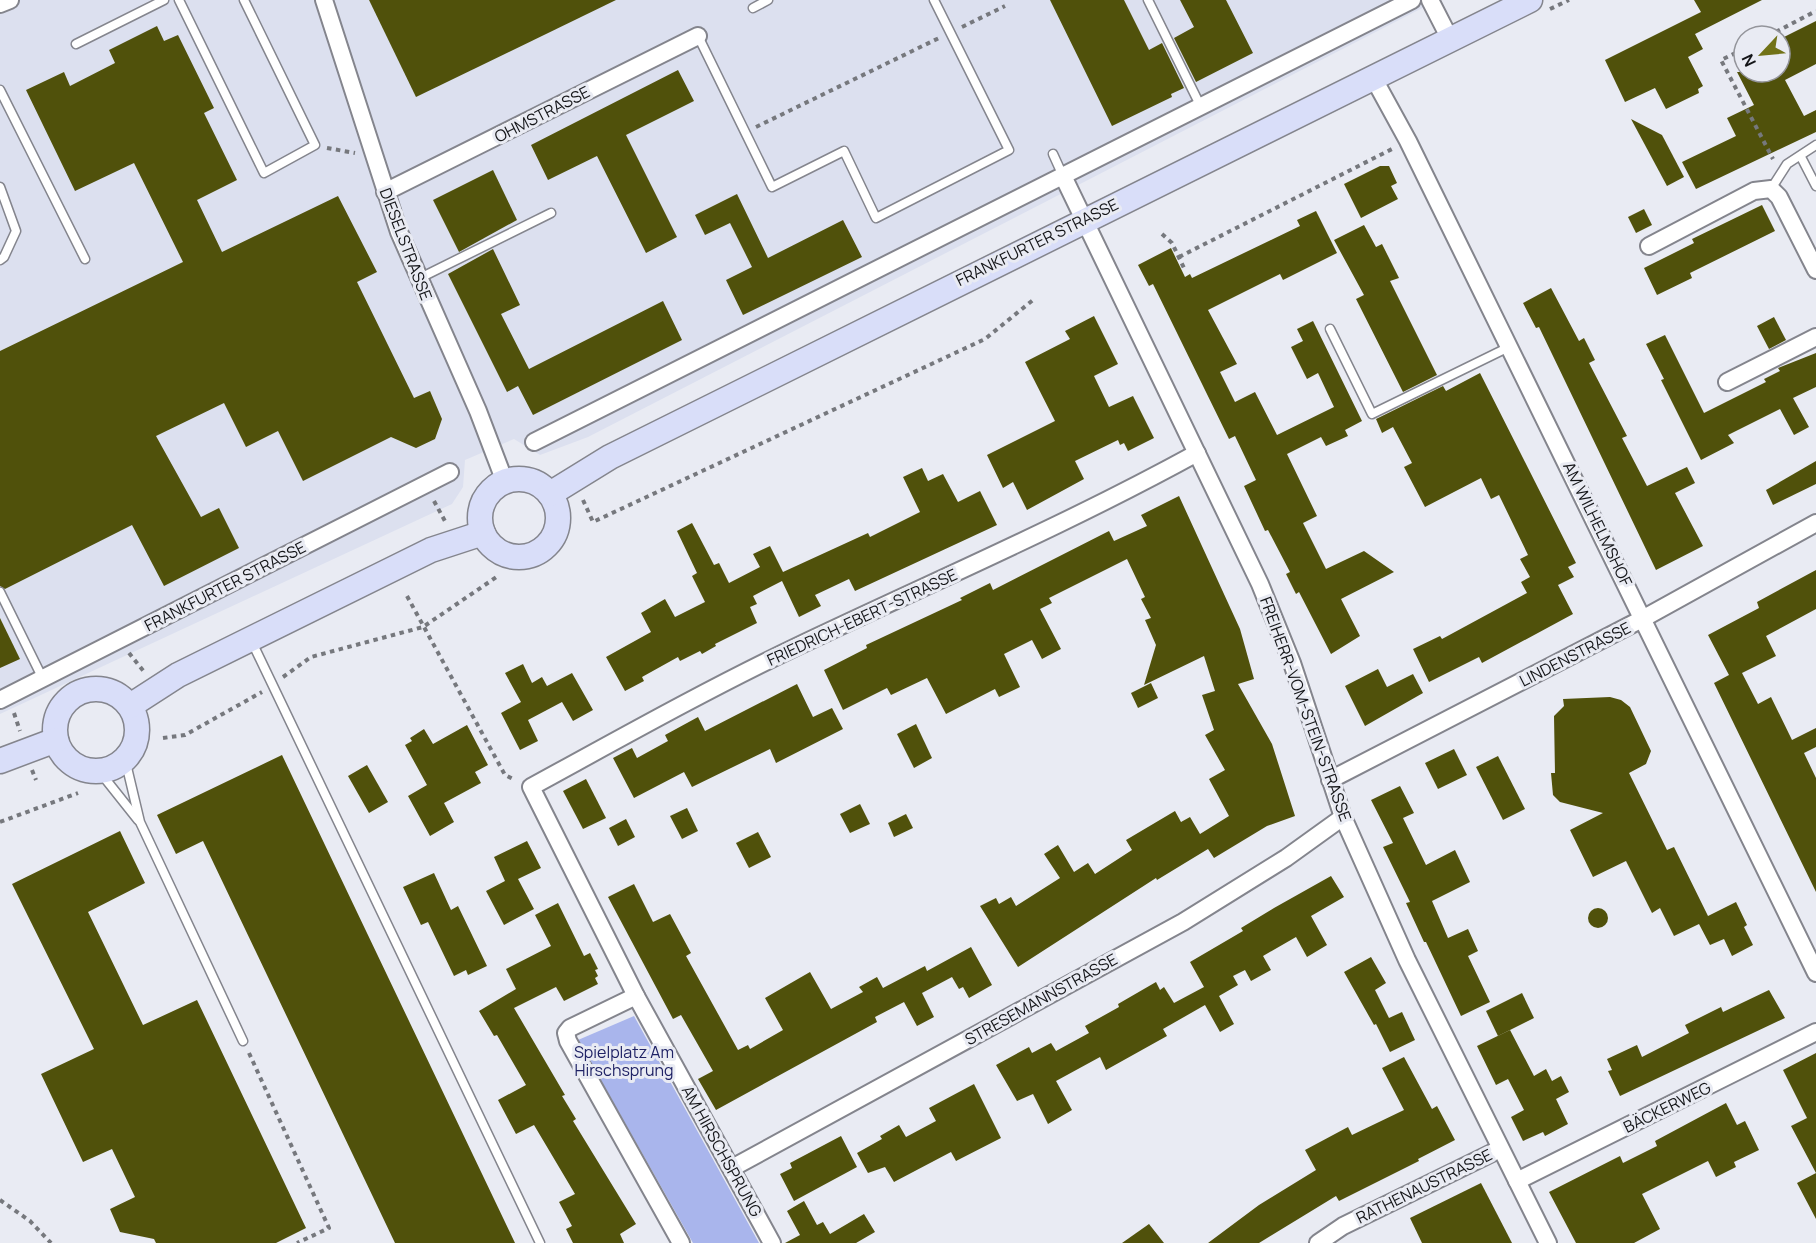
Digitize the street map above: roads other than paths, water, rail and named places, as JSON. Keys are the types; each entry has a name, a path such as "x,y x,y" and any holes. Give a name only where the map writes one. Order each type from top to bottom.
{"street":[{"path":"0,4 10,0"},
{"name":"DIESELSTRASSE","path":"324,0 385,192 418,279 478,411 505,482"},
{"path":"534,442 1412,0"},
{"path":"1430,0 1450,39"},
{"name":"FRANKFURTER STRASSE","path":"550,494 610,457 1083,219 1374,79 1530,0"},
{"name":"OHMSTRASSE","path":"385,192 698,36"},
{"name":"AM WILHELMSHOF","path":"1374,79 1408,141 1510,346 1816,973"},
{"name":"FREIHERR-VOM-STEIN-STRASSE","path":"1063,176 1278,624 1343,817 1407,960 1548,1243"},
{"path":"1649,246 1754,191 1771,189 1779,197 1816,270"},
{"path":"1726,382 1816,337"},
{"name":"FRIEDRICH-EBERT-STRASSE","path":"531,787 675,706 980,562 1136,486 1197,453"},
{"name":"FRANKFURTER STRASSE","path":"0,700 450,472"},
{"path":"521,479 532,481 550,494 556,506 558,519 549,543 538,552 526,557 513,557 500,552 490,544 480,522 485,500 491,491 505,482 521,479"},
{"name":"LINDENSTRASSE","path":"1330,780 1644,618 1816,523"},
{"path":"130,706 178,675 431,550 483,532"},
{"path":"84,690 110,691 130,706 137,728 132,750 125,759 112,768 99,771 85,769 72,763 62,753 56,740 57,715 68,699 84,690"},
{"path":"0,761 56,740"},
{"name":"AM HIRSCHSPRUNG","path":"531,787 636,996 772,1243"},
{"name":"STRESEMANNSTRASSE","path":"732,1168 1183,922 1286,858 1343,817"},
{"path":"636,996 570,1028 566,1033 568,1041 681,1243"},
{"name":"BÄCKERWEG","path":"1517,1181 1816,1032"},
{"name":"RATHENAUSTRASSE","path":"1318,1243 1343,1226 1500,1149"}],"lane":[{"path":"76,44 164,0"},
{"path":"179,0 264,173 315,145 244,0"},
{"path":"753,8 768,0"},
{"path":"698,36 772,187 844,151 876,218 1009,150 934,0"},
{"path":"1148,0 1201,107"},
{"path":"0,90 85,259"},
{"path":"1771,189 1787,164 1801,157 1816,145"},
{"path":"1053,154 1063,176"},
{"path":"1801,157 1816,186"},
{"path":"0,187 16,231 4,257 0,260"},
{"path":"418,279 551,213"},
{"path":"1330,329 1372,414 1510,346"},
{"path":"0,592 43,679"},
{"path":"251,639 540,1243"},
{"path":"125,759 140,822 243,1041"},
{"path":"99,771 140,822"}],"park label":[{"name":"Spielplatz Am Hirschsprung","path":"624,1061"}]}
